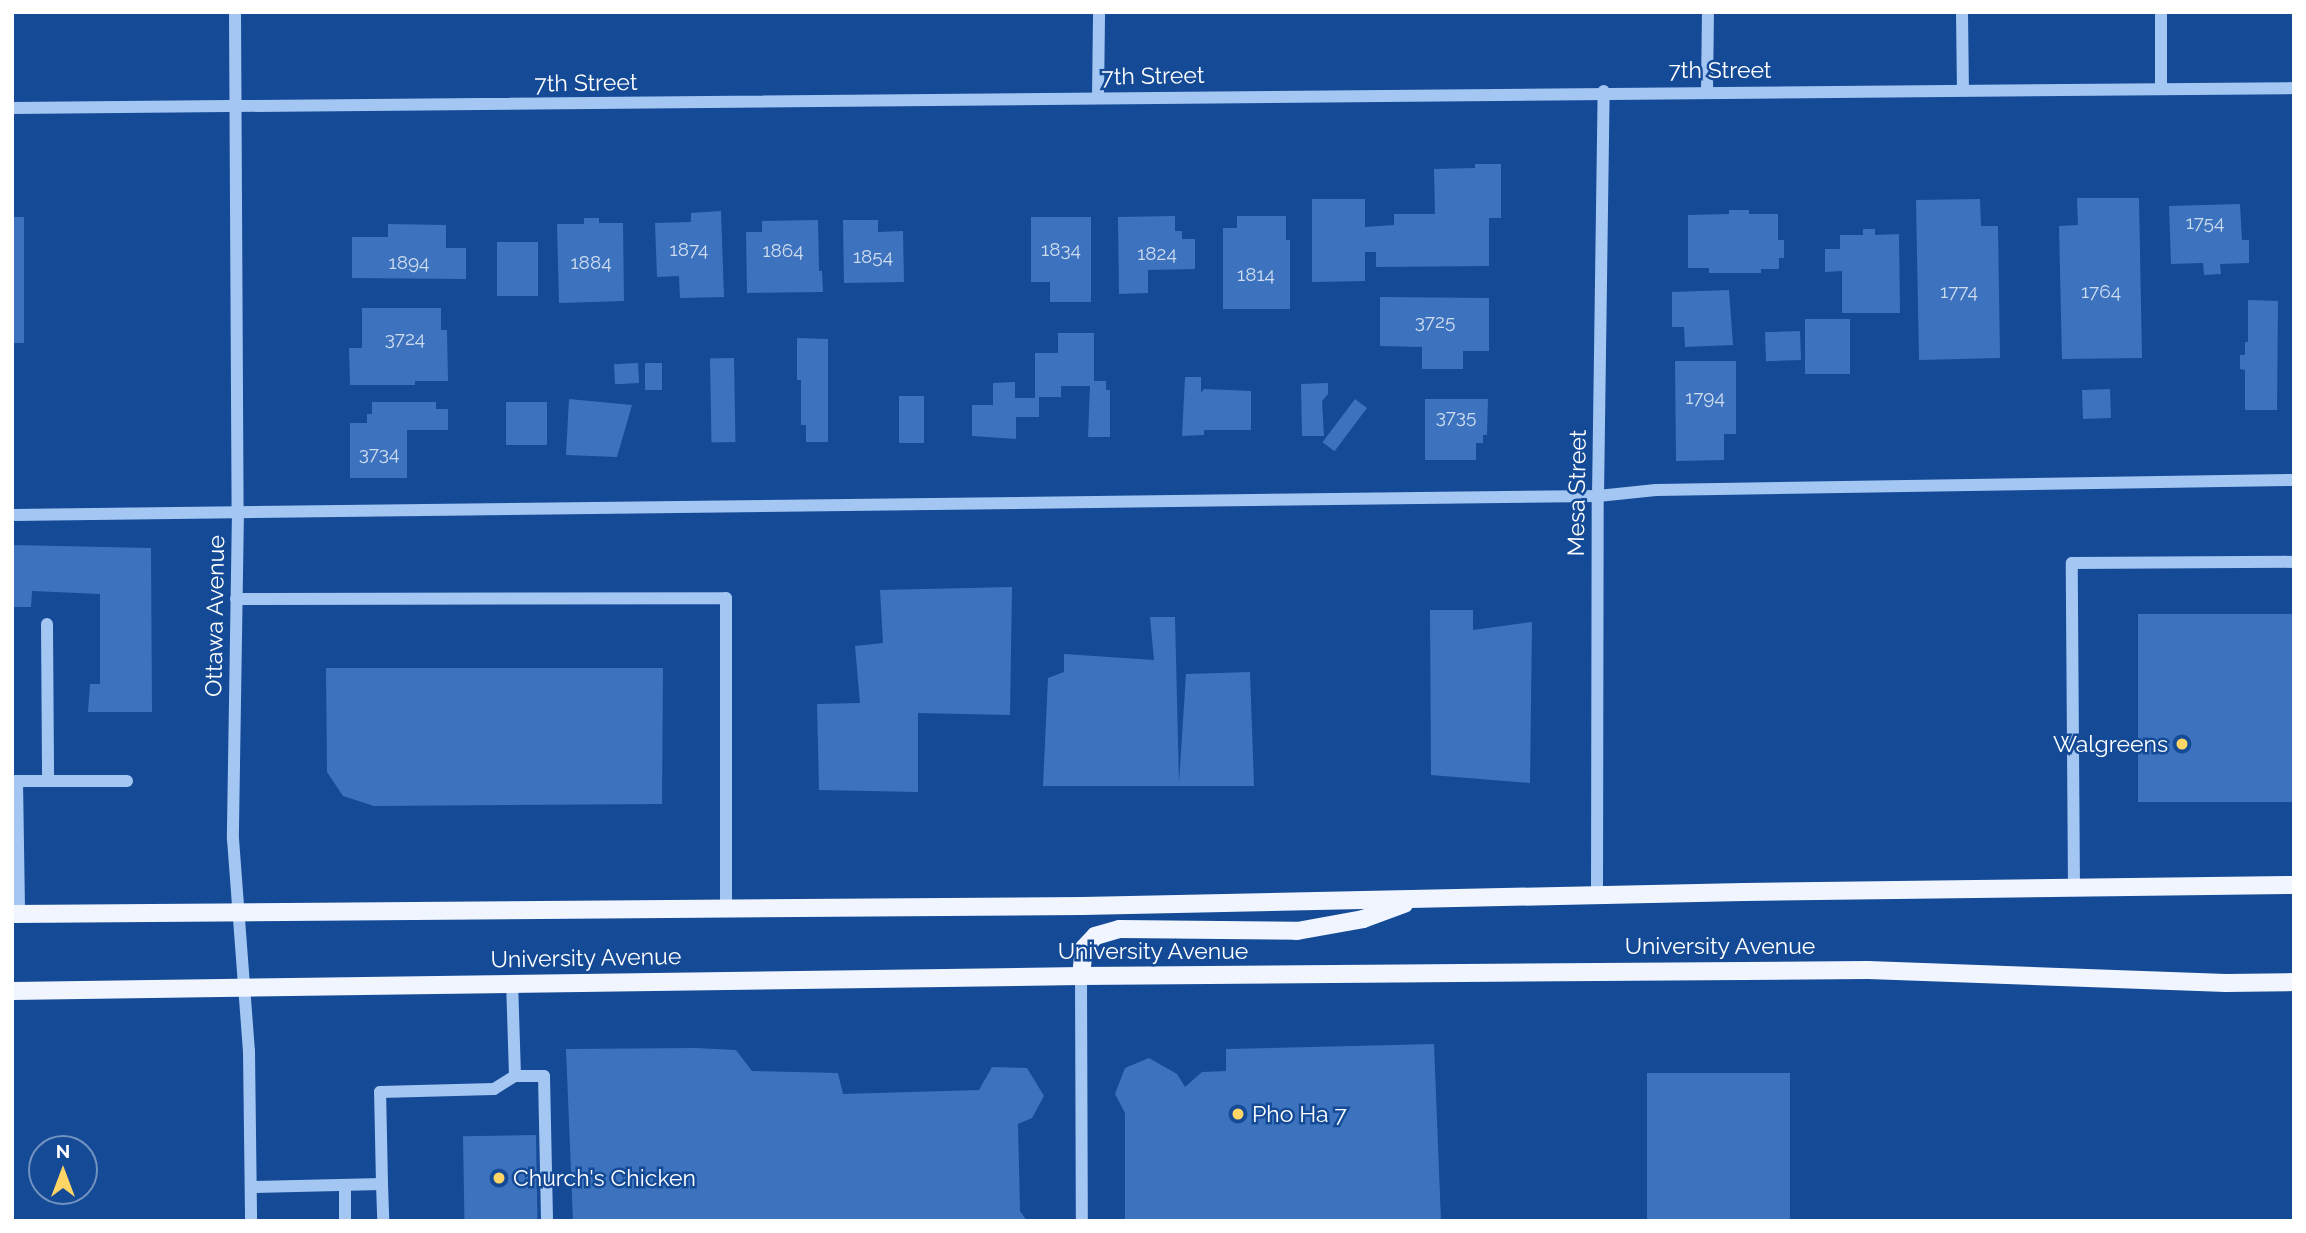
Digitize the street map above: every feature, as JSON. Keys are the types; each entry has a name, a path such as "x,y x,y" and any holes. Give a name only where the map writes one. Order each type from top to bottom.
{"main road":[{"name":"University Avenue","path":"16,914 726,909 2294,886"},
{"path":"1081,976 1084,948 1095,936 1119,929 1297,931 1363,919 1420,898"},
{"name":"University Avenue","path":"12,991 1081,976 1868,970 2226,983 2294,982"}],"street":[{"name":"Ottawa Avenue","path":"235,12 238,510 233,839 245,987 251,1221"},
{"path":"1098,97 1099,12"},
{"path":"1707,91 1708,12"},
{"path":"1962,12 1963,89"},
{"path":"2161,12 2161,88"},
{"name":"7th Street","path":"12,108 235,108 1707,91 2294,88"},
{"name":"Mesa Street","path":"1597,895 1598,496 1604,92"},
{"path":"12,515 238,510 1598,496 1656,489 2294,480"},
{"path":"2074,890 2072,563 2294,562"},
{"path":"236,600 726,598 726,909"},
{"path":"47,624 48,781"},
{"path":"16,914 14,781 127,781"},
{"path":"1081,976 1082,1221"},
{"path":"512,983 515,1076"},
{"path":"383,1221 380,1092 494,1089 515,1076 544,1076 547,1221"},
{"path":"251,1187 382,1184"},
{"path":"345,1185 345,1221"}],"building":[{"path":"1475,164 1501,164 1501,218 1489,218 1489,266 1376,267 1376,252 1365,252 1365,281 1312,282 1312,199 1365,199 1365,227 1394,225 1394,214 1435,214 1434,169 1475,168"},
{"path":"2077,198 2139,198 2142,358 2062,359 2059,226 2078,225"},
{"path":"1980,199 1981,226 1998,226 2000,358 1919,360 1916,200"},
{"path":"2240,204 2242,240 2249,240 2249,263 2220,264 2221,274 2204,275 2203,263 2171,264 2169,206"},
{"path":"1729,210 1749,210 1749,214 1778,214 1778,240 1784,240 1784,258 1779,258 1779,269 1761,269 1761,273 1709,273 1709,268 1688,268 1688,215 1729,214"},
{"path":"721,211 724,297 680,298 679,276 657,277 655,223 691,222 691,213"},
{"path":"1175,216 1175,231 1182,231 1182,239 1195,239 1195,269 1148,270 1148,293 1119,294 1118,217"},
{"path":"1237,216 1286,216 1286,240 1290,240 1290,309 1223,309 1223,228 1237,228"},
{"path":"12,217 24,217 24,343 12,343"},
{"path":"1031,217 1091,217 1091,302 1050,302 1050,282 1031,282"},
{"path":"584,218 599,218 599,223 623,223 624,301 559,303 557,224 584,224"},
{"path":"818,220 819,271 822,271 823,292 747,293 746,232 762,232 762,221"},
{"path":"843,220 878,220 878,232 903,231 904,282 844,283"},
{"path":"388,224 446,225 446,248 466,248 466,279 352,278 352,237 388,237"},
{"path":"1863,229 1875,229 1875,235 1899,234 1900,313 1842,313 1842,271 1825,272 1825,249 1840,249 1840,235 1863,235"},
{"path":"497,242 538,242 538,296 497,296"},
{"path":"1729,290 1733,345 1685,347 1684,327 1672,327 1672,292"},
{"path":"1380,297 1489,298 1489,351 1463,351 1463,369 1422,369 1422,347 1380,346"},
{"path":"2248,300 2278,301 2277,410 2245,410 2245,370 2240,369 2240,355 2245,355 2245,342 2248,342"},
{"path":"362,308 441,308 441,330 447,330 448,381 415,381 415,385 350,385 349,348 362,348"},
{"path":"1805,319 1850,319 1850,374 1805,374"},
{"path":"1800,331 1801,360 1766,361 1765,332"},
{"path":"1058,333 1094,333 1094,381 1106,381 1106,390 1110,390 1110,437 1088,437 1090,386 1061,386 1061,397 1039,397 1039,417 1016,417 1016,439 972,436 972,405 993,405 993,383 1015,382 1015,398 1035,398 1035,353 1058,353"},
{"path":"797,338 828,339 828,442 806,442 806,425 801,425 801,380 797,380"},
{"path":"710,358 734,358 735,442 711,442"},
{"path":"1675,361 1736,361 1736,434 1724,434 1724,460 1676,461"},
{"path":"638,363 639,383 615,384 614,364"},
{"path":"645,363 662,363 662,390 645,390"},
{"path":"1185,377 1201,377 1201,393 1204,389 1251,391 1251,430 1204,430 1204,435 1182,436"},
{"path":"1328,383 1328,394 1322,401 1324,436 1302,436 1301,384"},
{"path":"2110,389 2111,418 2083,419 2082,390"},
{"path":"899,396 924,396 924,443 899,443"},
{"path":"569,399 632,405 617,457 566,455"},
{"path":"1355,399 1367,408 1334,451 1323,442"},
{"path":"1425,399 1488,399 1487,435 1483,435 1483,443 1476,443 1476,460 1425,460"},
{"path":"372,402 436,402 436,409 448,409 448,430 407,430 407,478 350,478 350,423 367,423 367,414 372,414"},
{"path":"506,402 547,402 547,445 506,445"},
{"path":"12,545 151,548 152,712 88,712 90,684 100,684 100,594 32,591 31,607 12,607"},
{"path":"1012,587 1010,715 918,713 918,792 819,790 817,704 860,703 855,646 883,643 880,590"},
{"path":"1430,610 1473,610 1473,630 1532,622 1530,783 1431,775"},
{"name":"Walgreens","path":"2138,614 2294,614 2294,802 2138,802"},
{"path":"1150,617 1175,617 1179,783 1186,674 1250,672 1254,786 1043,786 1048,678 1064,672 1064,654 1154,660"},
{"path":"326,668 663,668 662,804 374,806 343,796 327,772"},
{"path":"1434,1044 1441,1221 1125,1221 1125,1113 1115,1094 1125,1068 1149,1058 1177,1074 1185,1087 1202,1072 1226,1071 1226,1049"},
{"path":"566,1049 736,1050 752,1071 838,1073 843,1094 979,1090 992,1067 1027,1068 1044,1096 1032,1118 1018,1124 1020,1211 1027,1221 573,1221"},
{"path":"1647,1073 1790,1073 1790,1221 1647,1221"},
{"name":"Church's Chicken","path":"536,1135 538,1221 464,1221 463,1136"}],"place":[{"name":"Walgreens","path":"2182,744"},
{"name":"Pho Ha 7","path":"1238,1114"},
{"name":"Church's Chicken","path":"499,1178"}]}
